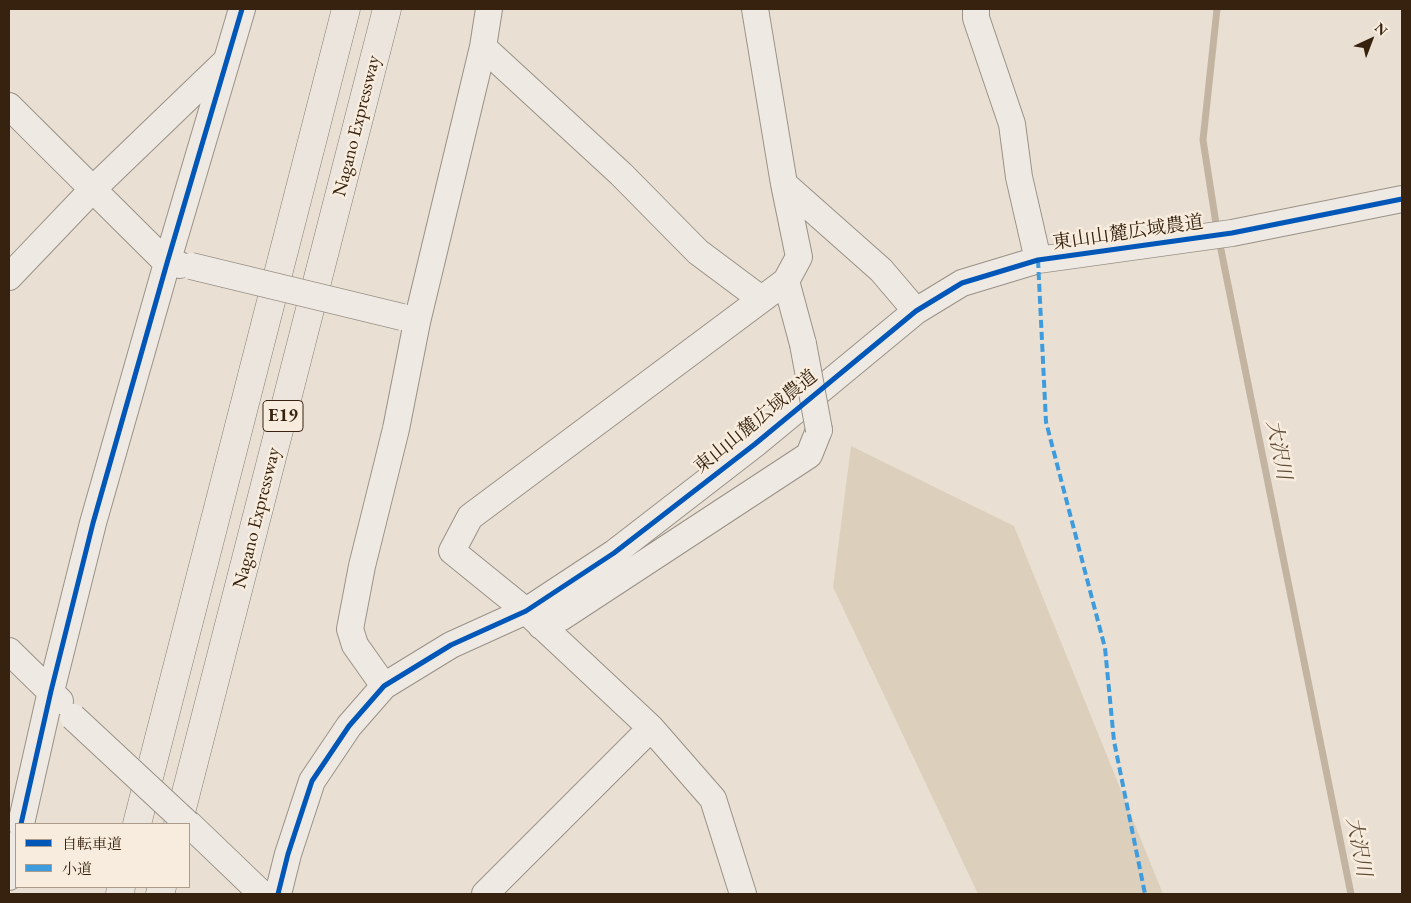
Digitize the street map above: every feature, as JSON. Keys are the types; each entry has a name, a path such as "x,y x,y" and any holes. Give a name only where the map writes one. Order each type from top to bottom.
{"highway":[{"name":"Nagano Expressway","path":"138,823 346,9"},
{"name":"Nagano Expressway","path":"178,823 388,9"}],"street":[{"path":"21,823 51,691 93,523 179,265 226,60 242,9"},
{"path":"384,686 356,645 350,628 362,566 396,429 409,320 483,48 489,9"},
{"path":"743,894 713,799 651,728 534,619 452,551 470,517 760,299 786,282 799,257 784,184 755,9"},
{"path":"976,9 976,18 1012,124 1019,177 1038,260"},
{"path":"483,48 621,174 698,252 760,299"},
{"path":"9,276 93,189 226,60"},
{"path":"9,106 93,189 179,265 409,320"},
{"path":"784,184 881,270 916,311"},
{"name":"東山山麓広域農道","path":"278,894 288,854 312,780 349,726 384,686 451,646 534,619 622,547 755,444 916,311 962,283 1038,260 1232,233 1402,199"},
{"path":"534,619 562,616 809,455 819,430 803,344 786,282"},
{"path":"9,651 51,691 73,717 188,823"},
{"path":"485,894 651,728"},
{"path":"190,825 262,894"},
{"path":"9,877 15,849"}],"shaded area":[{"path":"851,446 1014,526 1163,894 978,894 833,587"}],"waterway":[{"name":"大沢川","path":"1217,9 1203,140 1217,230"},
{"name":"大沢川","path":"1219,240 1351,894"}],"marked path":[{"path":"1038,260 1046,422 1105,648 1114,741 1145,894"}],"cycle path":[{"path":"21,823 51,691 93,523 242,9"},
{"path":"278,894 288,854 312,781 349,726 384,686 451,645 526,611 614,553 755,444 916,311 962,283 1038,260 1232,233 1402,199"}]}
